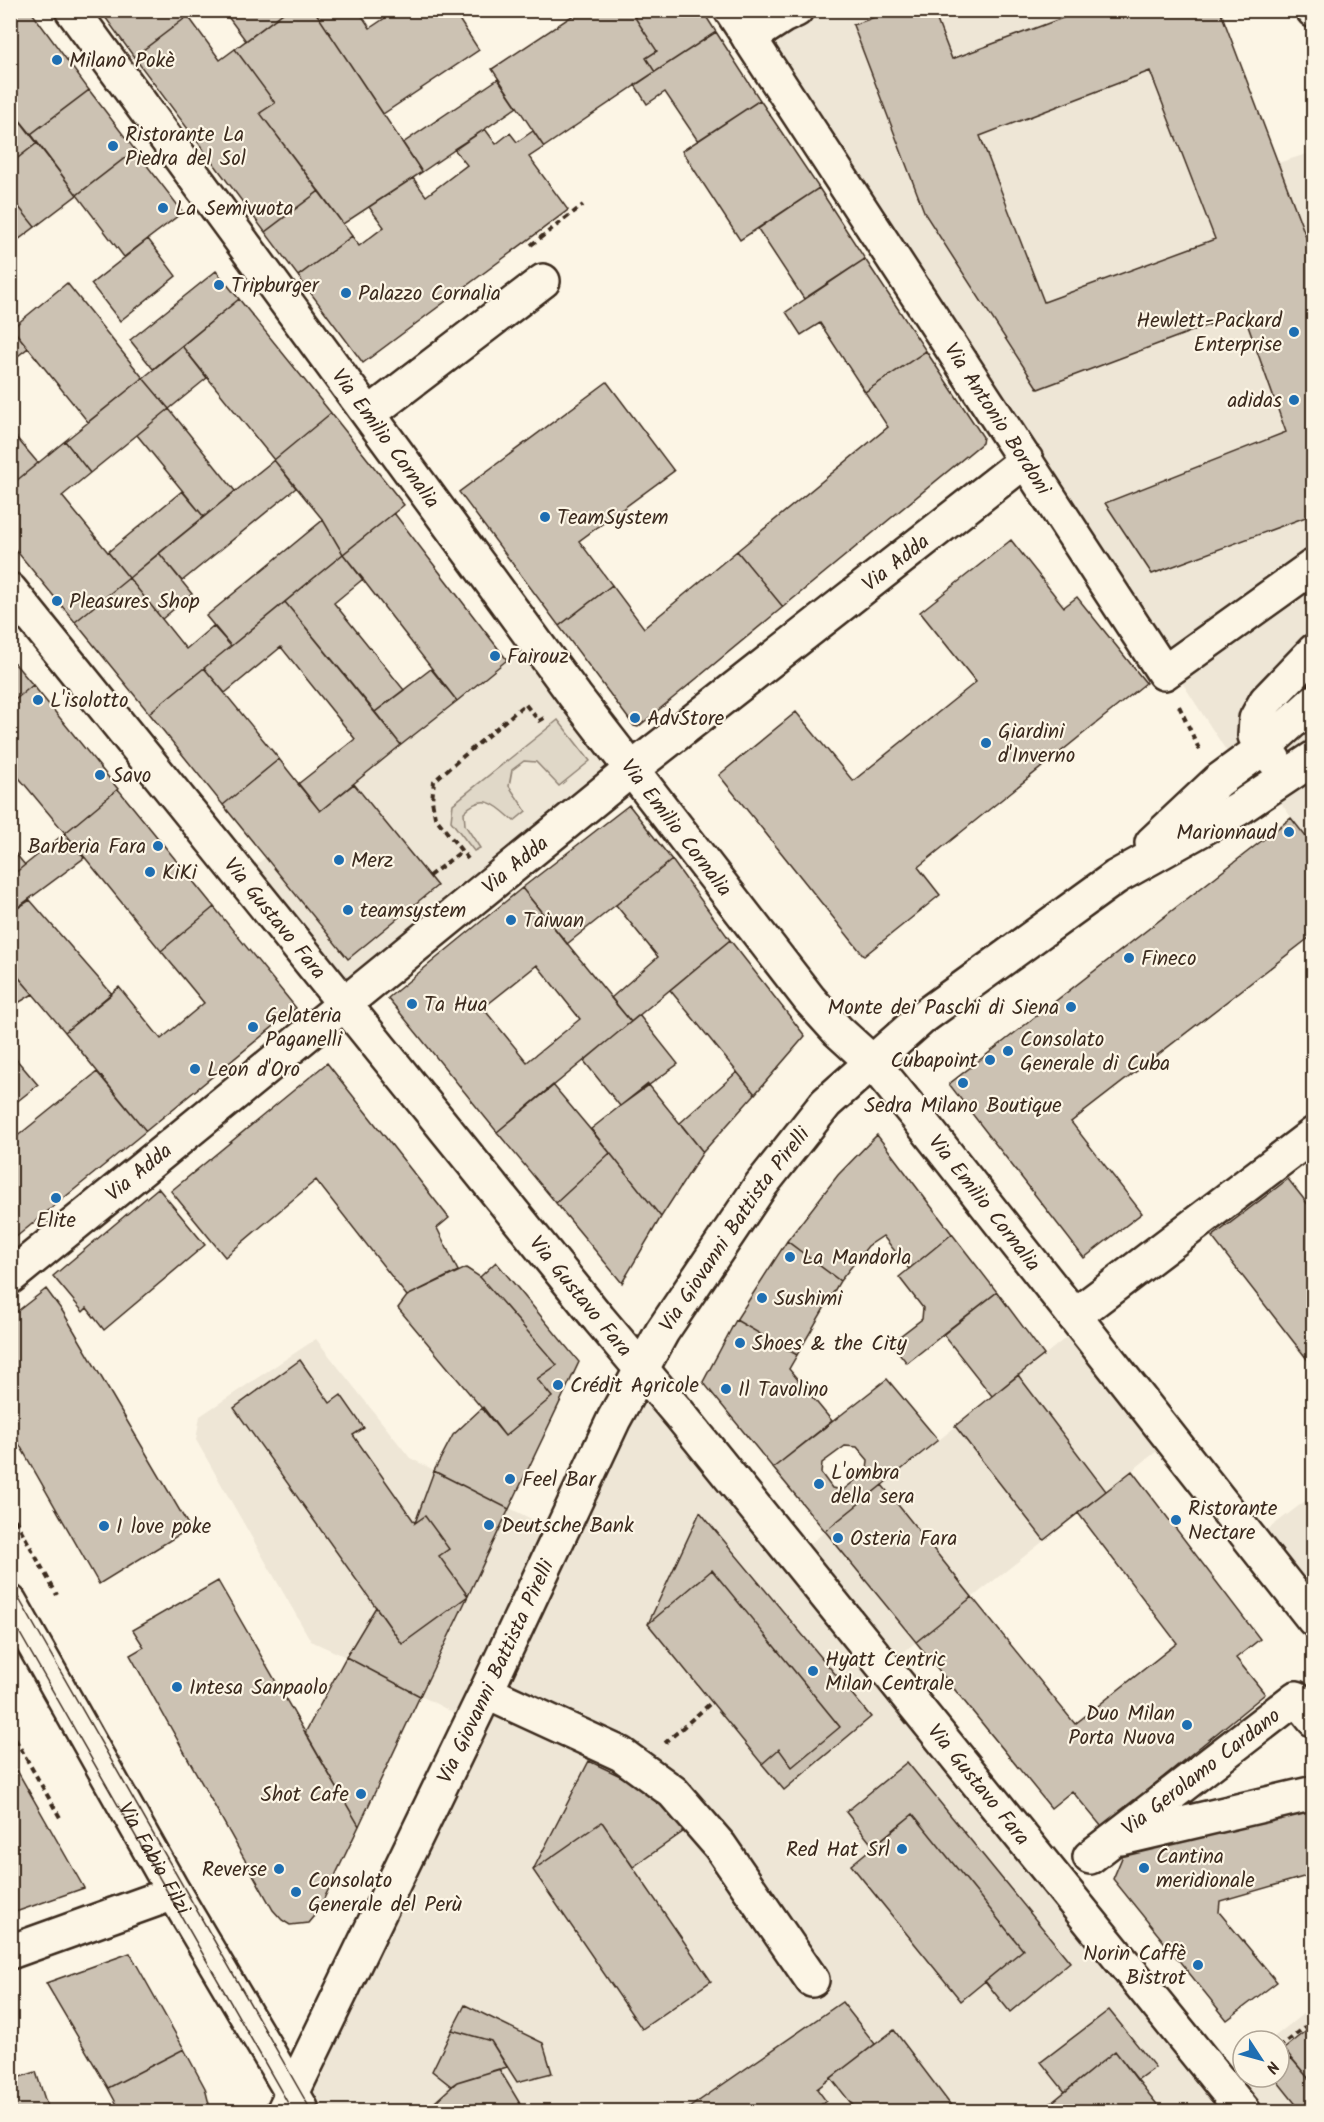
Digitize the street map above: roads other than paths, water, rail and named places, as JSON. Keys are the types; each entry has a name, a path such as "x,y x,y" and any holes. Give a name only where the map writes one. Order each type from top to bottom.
{"street":[{"name":"Via Emilio Cornalia","path":"72,10 576,696 810,1000 838,1031 872,1062 1314,1620"},
{"name":"Via Antonio Bordoni","path":"731,10 1164,673 1312,567"},
{"path":"749,38 796,10"},
{"path":"369,414 543,281"},
{"name":"Via Adda","path":"10,1277 632,769 1026,460"},
{"name":"Via Gustavo Fara","path":"10,590 1244,2112"},
{"name":"Via Giovanni Battista Pirelli","path":"292,2106 614,1419 662,1332 761,1185 826,1102 932,1009 1116,877 1238,809 1300,767 1263,748 1255,736 1256,719 1266,702 1314,651"},
{"name":"Via Giovanni Battista Pirelli","path":"1116,877 1218,781 1263,748 1314,702"},
{"path":"1074,1316 1314,1134"},
{"name":"Via Fabio Filzi","path":"10,1602 292,2106"},
{"path":"486,1692 621,1754 673,1792 720,1846 812,1980"},
{"name":"Via Gerolamo Cardano","path":"1314,1720 1296,1698 1101,1848 1314,1793"},
{"path":"10,1952 174,1893"}],"tram line":[{"path":"10,1583 312,2112"},
{"path":"10,1616 293,2112"}],"place":[{"name":"Milano Pokè","path":"57,60"},
{"name":"Ristorante La Piedra del Sol","path":"113,146"},
{"name":"La Semivuota","path":"163,208"},
{"name":"Tripburger","path":"219,285"},
{"name":"Palazzo Cornalia","path":"346,293"},
{"name":"Hewlett-Packard Enterprise","path":"1294,332"},
{"name":"adidas","path":"1294,400"},
{"name":"TeamSystem","path":"545,517"},
{"name":"Pleasures Shop","path":"57,601"},
{"name":"Fairouz","path":"495,656"},
{"name":"L'isolotto","path":"38,700"},
{"name":"AdvStore","path":"635,718"},
{"name":"Giardini d'Inverno","path":"986,743"},
{"name":"Savo","path":"100,775"},
{"name":"Marionnaud","path":"1289,832"},
{"name":"Barberia Fara","path":"158,846"},
{"name":"Merz","path":"339,860"},
{"name":"KiKi","path":"150,872"},
{"name":"teamsystem","path":"348,910"},
{"name":"Taiwan","path":"511,920"},
{"name":"Fineco","path":"1129,958"},
{"name":"Ta Hua","path":"412,1004"},
{"name":"Monte dei Paschi di Siena","path":"1071,1007"},
{"name":"Gelateria Paganelli","path":"253,1027"},
{"name":"Consolato Generale di Cuba","path":"1008,1051"},
{"name":"Cubapoint","path":"990,1060"},
{"name":"Leon d'Oro","path":"195,1069"},
{"name":"Sedra Milano Boutique","path":"963,1083"},
{"name":"Elite","path":"56,1198"},
{"name":"La Mandorla","path":"790,1257"},
{"name":"Sushimi","path":"762,1298"},
{"name":"Shoes & the City","path":"740,1343"},
{"name":"Crédit Agricole","path":"558,1385"},
{"name":"Il Tavolino","path":"726,1389"},
{"name":"Feel Bar","path":"510,1479"},
{"name":"L'ombra della sera","path":"819,1484"},
{"name":"Ristorante Nectare","path":"1176,1520"},
{"name":"Deutsche Bank","path":"489,1525"},
{"name":"I love poke","path":"104,1526"},
{"name":"Osteria Fara","path":"838,1538"},
{"name":"Hyatt Centric Milan Centrale","path":"813,1671"},
{"name":"Intesa Sanpaolo","path":"177,1687"},
{"name":"Duo Milan Porta Nuova","path":"1187,1725"},
{"name":"Shot Cafe","path":"361,1794"},
{"name":"Red Hat Srl","path":"902,1849"},
{"name":"Cantina meridionale","path":"1144,1868"},
{"name":"Reverse","path":"279,1869"},
{"name":"Consolato Generale del Perù","path":"296,1892"},
{"name":"Norin Caffè Bistrot","path":"1198,1965"}]}
